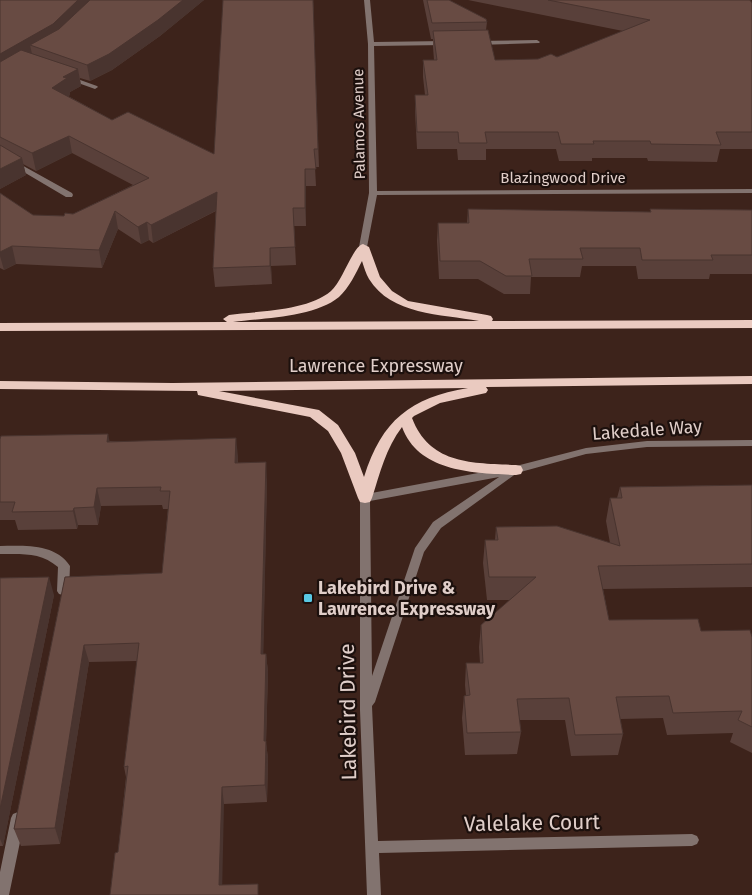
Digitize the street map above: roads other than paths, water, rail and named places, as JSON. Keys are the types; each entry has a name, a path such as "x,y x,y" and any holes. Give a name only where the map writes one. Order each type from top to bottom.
{"highway":[{"path":"363,248 374,278 388,294 404,304 522,325"},
{"path":"172,326 294,310 318,304 334,295 342,285 363,248"},
{"path":"0,327 752,324"},
{"name":"Lawrence Expressway","path":"0,385 173,387 752,380"},
{"path":"365,498 381,449 394,426 405,416 428,401 471,392 532,383"},
{"path":"173,387 314,413 333,428 348,453 365,498"},
{"path":"405,416 408,430 421,446 436,457 460,467 516,470"}],"street":[{"name":"Palamos Avenue","path":"363,248 373,192 372,44 367,0"},
{"path":"470,43 537,42"},
{"path":"372,44 452,43"},
{"path":"61,75 95,87"},
{"path":"0,156 70,195"},
{"name":"Blazingwood Drive","path":"373,192 752,191"},
{"name":"Lakedale Way","path":"365,498 516,470 586,451 647,444 752,443"},
{"name":"Lakedale Way","path":"366,710 419,551 437,525 516,470"},
{"name":"Lakebird Drive","path":"365,498 366,710 374,895"},
{"path":"0,550 35,550 54,555 64,566 65,579 61,604"},
{"path":"2,895 20,808"},
{"name":"Valelake Court","path":"372,847 692,840"}],"place":[{"name":"Lakebird Drive & Lawrence Expressway","path":"308,598"}]}
